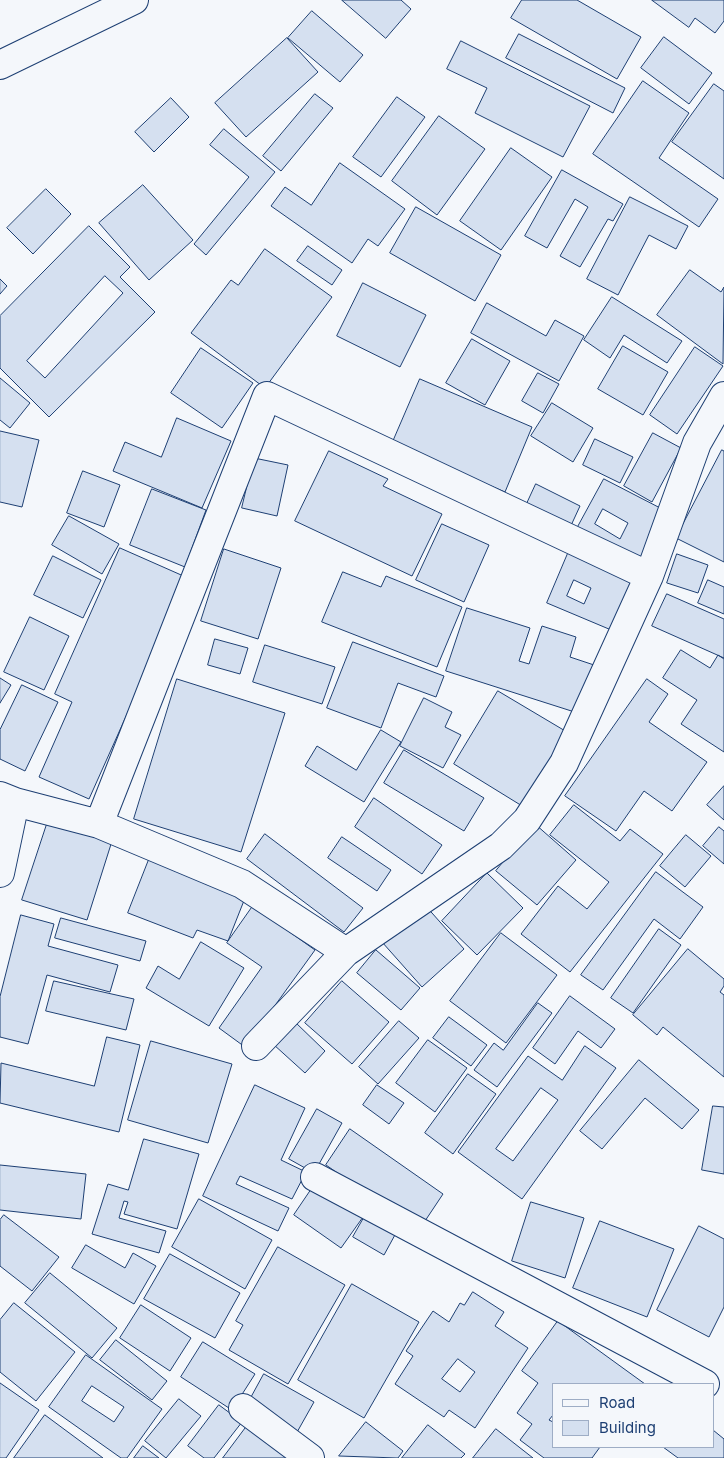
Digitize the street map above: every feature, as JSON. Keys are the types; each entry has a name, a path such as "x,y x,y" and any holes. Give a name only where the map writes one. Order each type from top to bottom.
{"street":[{"path":"0,65 134,0"},
{"path":"99,824 267,396 649,576"},
{"path":"256,1046 346,952 501,846 527,820 564,763 649,576 696,443 724,396"},
{"path":"0,873 7,799 99,824 242,884 346,952"},
{"path":"315,1177 703,1383"},
{"path":"243,1408 310,1458"}],"building":[{"path":"342,0 401,0 411,9 386,38"},
{"path":"522,0 577,0 641,37 617,79 511,18"},
{"path":"652,0 724,0 724,21 715,33 695,18 689,27"},
{"path":"312,11 363,55 340,82 288,38"},
{"path":"519,34 625,88 613,113 506,58"},
{"path":"664,37 712,73 689,104 641,68"},
{"path":"287,38 318,72 246,137 215,103"},
{"path":"461,41 590,106 563,157 475,113 487,88 447,69"},
{"path":"643,81 689,113 659,158 718,199 699,227 593,154"},
{"path":"714,84 724,91 724,179 672,142"},
{"path":"315,94 333,108 281,171 263,156"},
{"path":"397,97 425,117 381,177 353,157"},
{"path":"171,98 189,117 154,152 135,132"},
{"path":"439,116 485,149 437,215 392,181"},
{"path":"224,129 275,172 206,255 194,244 249,177 210,145"},
{"path":"511,148 552,177 501,250 460,221"},
{"path":"340,163 405,209 378,246 368,239 352,263 271,206 285,187 311,205"},
{"path":"562,170 623,204 613,221 608,219 580,267 560,256 588,207 575,199 547,248 525,236"},
{"path":"143,185 193,240 149,280 99,223"},
{"path":"46,189 71,214 33,254 7,228"},
{"path":"630,197 688,226 676,249 649,235 618,295 587,279"},
{"path":"416,207 501,255 475,301 390,253"},
{"path":"89,226 130,267 120,277 155,312 49,417 0,368 0,316","holes":["105,276 123,293 45,378 27,361"]},
{"path":"308,246 342,270 332,285 297,261"},
{"path":"265,249 332,297 265,388 191,333 231,280 238,285"},
{"path":"690,270 721,292 724,287 723,364 657,315"},
{"path":"0,279 7,286 0,294"},
{"path":"363,283 426,315 400,367 337,336"},
{"path":"612,297 682,341 667,363 624,335 610,358 584,340"},
{"path":"487,303 546,336 555,320 584,336 559,381 471,333"},
{"path":"472,339 510,361 485,405 446,383"},
{"path":"623,346 668,372 643,415 598,389"},
{"path":"695,347 723,366 677,434 650,415"},
{"path":"201,348 253,383 222,428 171,393"},
{"path":"538,373 559,384 543,413 522,401"},
{"path":"0,378 30,403 10,428 0,420"},
{"path":"420,379 532,427 505,492 392,444"},
{"path":"552,403 593,428 573,462 531,436"},
{"path":"177,418 231,441 202,508 113,471 125,442 161,457"},
{"path":"0,431 39,440 22,507 0,502"},
{"path":"653,433 681,448 652,502 624,486"},
{"path":"595,439 633,457 620,483 583,465"},
{"path":"722,450 724,451 724,562 676,538"},
{"path":"329,451 388,479 383,486 442,514 412,576 295,521"},
{"path":"254,458 288,465 277,516 242,508"},
{"path":"83,471 120,485 104,527 67,513"},
{"path":"604,479 666,511 636,567 574,534","holes":["603,509 628,523 620,539 595,524"]},
{"path":"536,484 580,506 568,532 524,510"},
{"path":"152,489 206,510 185,567 130,545"},
{"path":"69,516 119,544 102,574 52,545"},
{"path":"442,524 489,545 464,602 416,580"},
{"path":"120,548 188,578 89,799 39,777 72,702 55,694"},
{"path":"224,549 281,568 258,639 201,621"},
{"path":"569,551 638,580 616,632 547,603","holes":["574,580 591,588 584,604 567,596"]},
{"path":"677,554 708,565 698,593 667,583"},
{"path":"53,556 101,580 83,618 34,595"},
{"path":"343,572 381,587 386,576 462,607 437,667 322,622"},
{"path":"708,580 724,587 724,614 698,603"},
{"path":"667,594 724,619 724,658 652,626"},
{"path":"467,608 530,628 519,661 529,664 542,626 576,637 570,657 600,667 584,715 446,671"},
{"path":"30,617 69,636 44,690 4,672"},
{"path":"215,639 248,648 240,674 208,665"},
{"path":"353,642 444,676 436,697 398,683 381,728 327,708"},
{"path":"265,645 335,667 322,704 253,682"},
{"path":"681,650 710,668 718,655 724,659 724,752 681,724 697,700 663,678"},
{"path":"0,678 11,685 0,703"},
{"path":"177,679 285,713 241,852 134,819"},
{"path":"647,679 668,694 649,722 707,762 672,811 644,791 616,831 565,796"},
{"path":"22,685 58,702 25,771 0,759 0,730"},
{"path":"498,691 572,735 527,809 454,764"},
{"path":"424,698 452,712 445,727 461,735 443,768 400,746"},
{"path":"381,730 401,742 364,802 305,766 317,746 356,770"},
{"path":"404,750 484,798 464,831 384,783"},
{"path":"724,786 724,820 707,805"},
{"path":"374,798 442,845 422,874 355,827"},
{"path":"574,805 620,841 630,829 663,854 570,972 521,934 558,886 587,909 609,882 550,835"},
{"path":"48,821 112,841 87,920 22,900"},
{"path":"535,824 576,860 537,905 496,871"},
{"path":"719,827 724,831 724,864 703,846"},
{"path":"265,834 363,908 344,932 247,859"},
{"path":"686,835 711,856 685,887 660,866"},
{"path":"342,837 391,870 377,891 328,858"},
{"path":"150,857 247,893 228,941 197,930 193,938 128,913"},
{"path":"656,872 703,907 680,939 654,919 603,990 581,975"},
{"path":"487,873 523,908 477,955 442,921"},
{"path":"424,904 464,949 422,987 382,942"},
{"path":"253,906 315,950 245,1047 219,1028 262,967 227,943"},
{"path":"21,915 54,924 48,946 118,965 110,992 47,975 28,1044 0,1037 0,997"},
{"path":"61,918 146,941 140,961 55,938"},
{"path":"659,929 681,945 633,1013 611,998"},
{"path":"501,933 557,975 506,1043 450,1001"},
{"path":"201,942 244,968 209,1026 146,988 158,966 179,979"},
{"path":"688,949 724,979 724,986 720,992 724,995 724,1077 663,1027 657,1035 633,1015"},
{"path":"376,950 420,988 401,1010 357,973"},
{"path":"54,981 134,999 126,1030 46,1011"},
{"path":"342,981 389,1022 352,1064 305,1023"},
{"path":"570,996 615,1029 601,1048 578,1031 555,1064 533,1048"},
{"path":"538,1003 552,1013 497,1087 474,1070 494,1043 503,1050"},
{"path":"449,1017 487,1045 471,1066 433,1038"},
{"path":"294,1021 325,1051 305,1073 273,1044"},
{"path":"399,1021 419,1038 378,1084 359,1067"},
{"path":"107,1037 140,1045 119,1132 0,1103 1,1063 94,1086"},
{"path":"428,1040 467,1068 435,1112 396,1083"},
{"path":"151,1041 232,1064 208,1143 128,1120"},
{"path":"585,1046 616,1068 522,1199 458,1152 528,1056 562,1080","holes":["541,1088 558,1100 513,1161 496,1149"]},
{"path":"639,1060 699,1110 682,1129 645,1098 602,1149 580,1131"},
{"path":"468,1074 496,1094 453,1154 425,1133"},
{"path":"255,1085 305,1108 281,1160 306,1172 292,1199 240,1176 236,1184 289,1208 278,1231 203,1196"},
{"path":"377,1085 404,1103 389,1124 363,1105"},
{"path":"713,1106 724,1107 724,1174 702,1170"},
{"path":"317,1109 342,1123 314,1173 289,1159"},
{"path":"350,1129 443,1194 419,1230 326,1165"},
{"path":"144,1139 199,1154 177,1229 124,1214 128,1202 124,1201 119,1218 166,1231 159,1253 92,1234 108,1184 128,1190"},
{"path":"0,1165 86,1174 81,1219 0,1210"},
{"path":"315,1184 363,1217 341,1248 294,1215"},
{"path":"199,1199 272,1240 245,1289 172,1247"},
{"path":"531,1202 584,1218 565,1278 512,1261"},
{"path":"4,1215 59,1257 32,1291 0,1266 0,1220"},
{"path":"365,1216 396,1233 384,1255 353,1237"},
{"path":"600,1221 674,1249 647,1317 573,1288"},
{"path":"699,1226 724,1239 724,1307 709,1337 657,1310"},
{"path":"86,1245 125,1268 133,1253 156,1266 134,1304 72,1268"},
{"path":"278,1247 345,1285 288,1384 229,1350 243,1325 236,1321"},
{"path":"170,1254 240,1293 215,1338 144,1299"},
{"path":"50,1273 117,1328 92,1358 25,1303"},
{"path":"352,1284 419,1322 364,1418 298,1380"},
{"path":"473,1292 504,1312 495,1326 528,1348 475,1428 449,1410 444,1417 395,1384 413,1356 406,1351 433,1311 449,1322 460,1303 464,1305","holes":["458,1359 475,1372 460,1392 442,1379"]},
{"path":"14,1303 75,1352 36,1401 0,1372 0,1320"},
{"path":"141,1305 191,1338 170,1371 120,1338"},
{"path":"558,1321 644,1383 552,1383 552,1416 549,1420 552,1422 552,1448 599,1448 592,1458 544,1458 520,1440 532,1424 517,1413 538,1383 522,1371"},
{"path":"116,1340 167,1381 152,1400 100,1360"},
{"path":"203,1342 255,1374 232,1410 181,1377"},
{"path":"86,1355 162,1409 127,1458 121,1458 49,1407","holes":["92,1386 124,1407 114,1422 82,1401"]},
{"path":"264,1374 314,1402 296,1434 246,1407"},
{"path":"0,1383 39,1410 6,1458 0,1458"},
{"path":"179,1399 201,1416 166,1458 145,1441"},
{"path":"219,1405 242,1422 214,1458 204,1458 188,1446"},
{"path":"45,1415 103,1458 14,1458"},
{"path":"250,1422 297,1458 223,1458"},
{"path":"366,1422 403,1451 398,1458 339,1456"},
{"path":"428,1425 465,1454 461,1458 402,1458"},
{"path":"496,1429 533,1458 473,1458"},
{"path":"714,1431 724,1439 724,1458 678,1458 664,1448 714,1448"},
{"path":"143,1446 159,1458 134,1458"}]}
